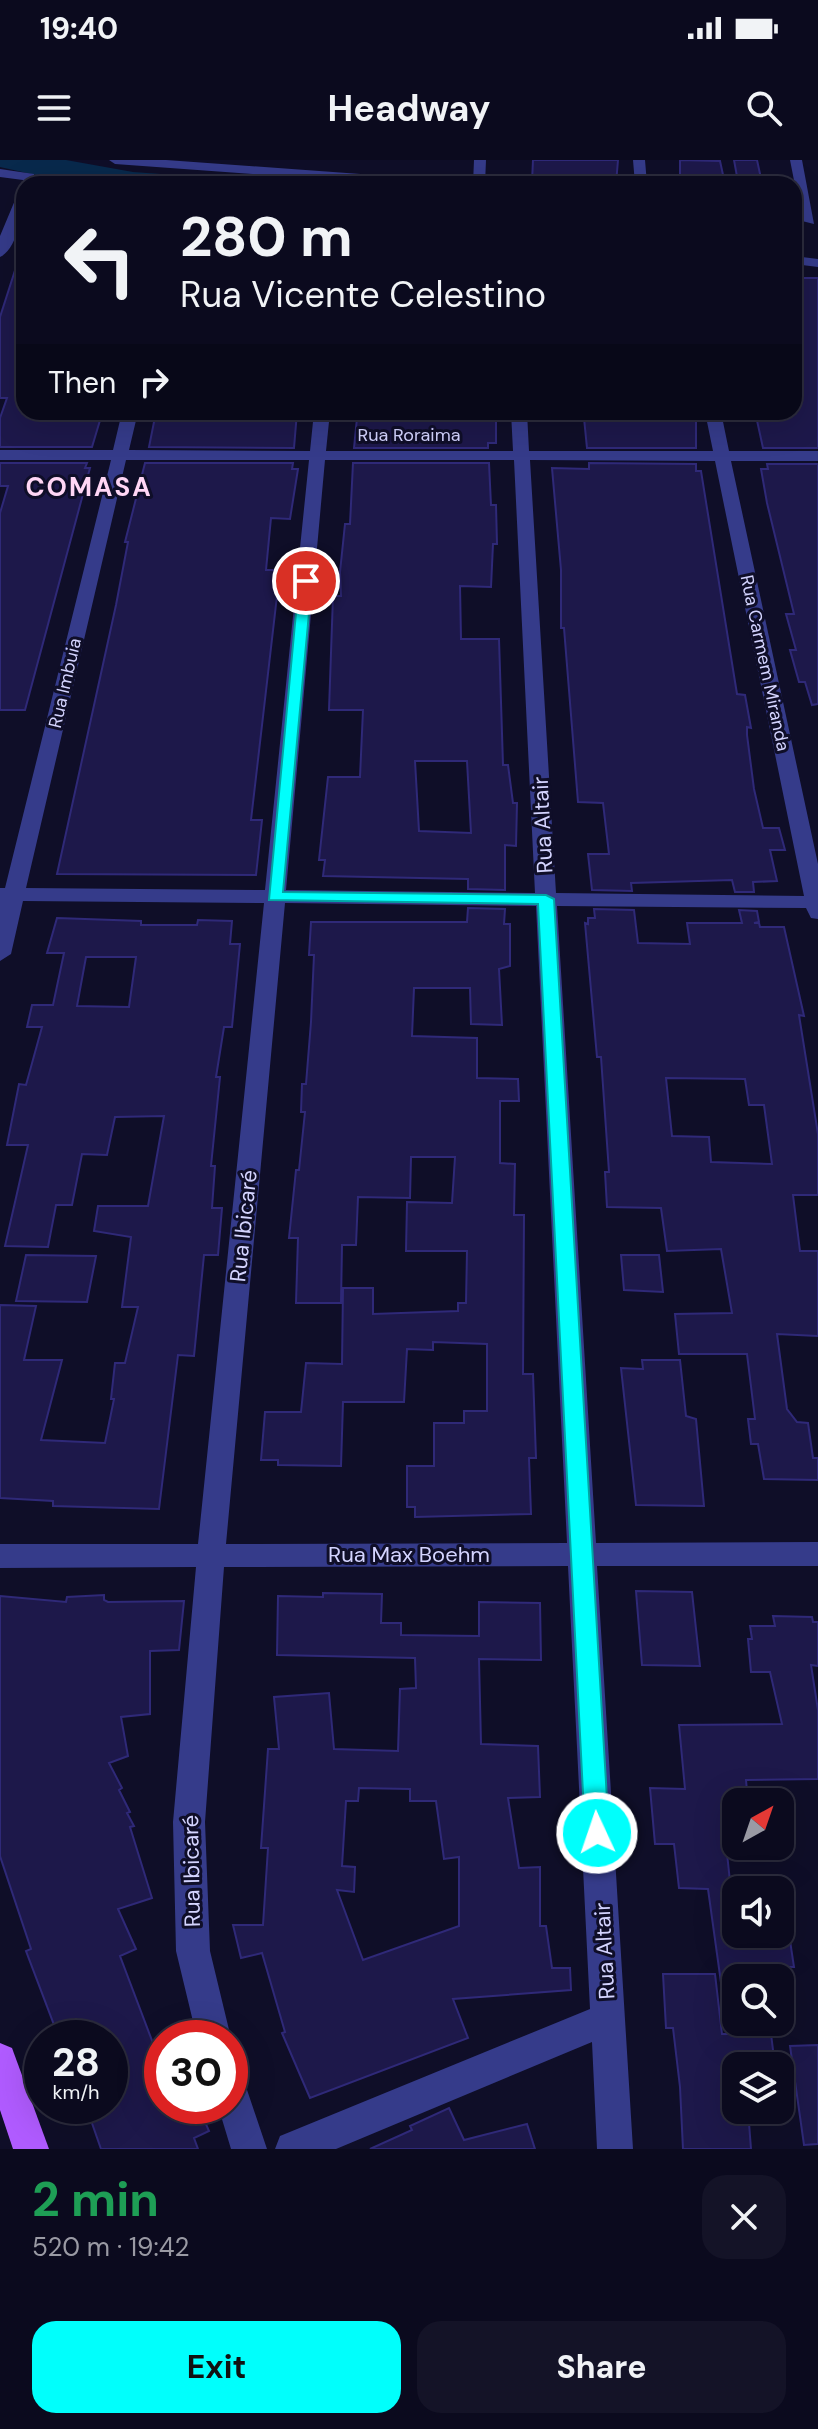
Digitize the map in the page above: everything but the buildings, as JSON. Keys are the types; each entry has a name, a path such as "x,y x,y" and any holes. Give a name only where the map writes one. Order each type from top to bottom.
{"main road":[{"path":"0,2060 31,2149"}],"street":[{"path":"115,160 332,176"},
{"path":"318,175 322,160"},
{"path":"802,180 814,221"},
{"path":"0,253 11,229"},
{"name":"Rua Imbuia","path":"0,954 8,894 128,420"},
{"name":"Rua Ibicaré","path":"210,2020 193,1951 189,1822 211,1554 321,420"},
{"name":"Rua Altair","path":"519,420 615,2149"},
{"name":"Rua Carmem Miranda","path":"715,420 817,906"},
{"name":"Rua Roraima","path":"0,455 818,456"},
{"path":"8,894 546,899 817,906"},
{"name":"Rua Max Boehm","path":"0,1556 818,1554"},
{"path":"293,2149 607,2019"},
{"path":"241,2124 249,2149"}],"water":[{"path":"0,160 66,160 133,172 190,176 40,176 0,167"}],"district":[{"name":"COMASA","path":"89,487"}],"route":[{"path":"306,581 275,897 546,899 597,1833"}]}
